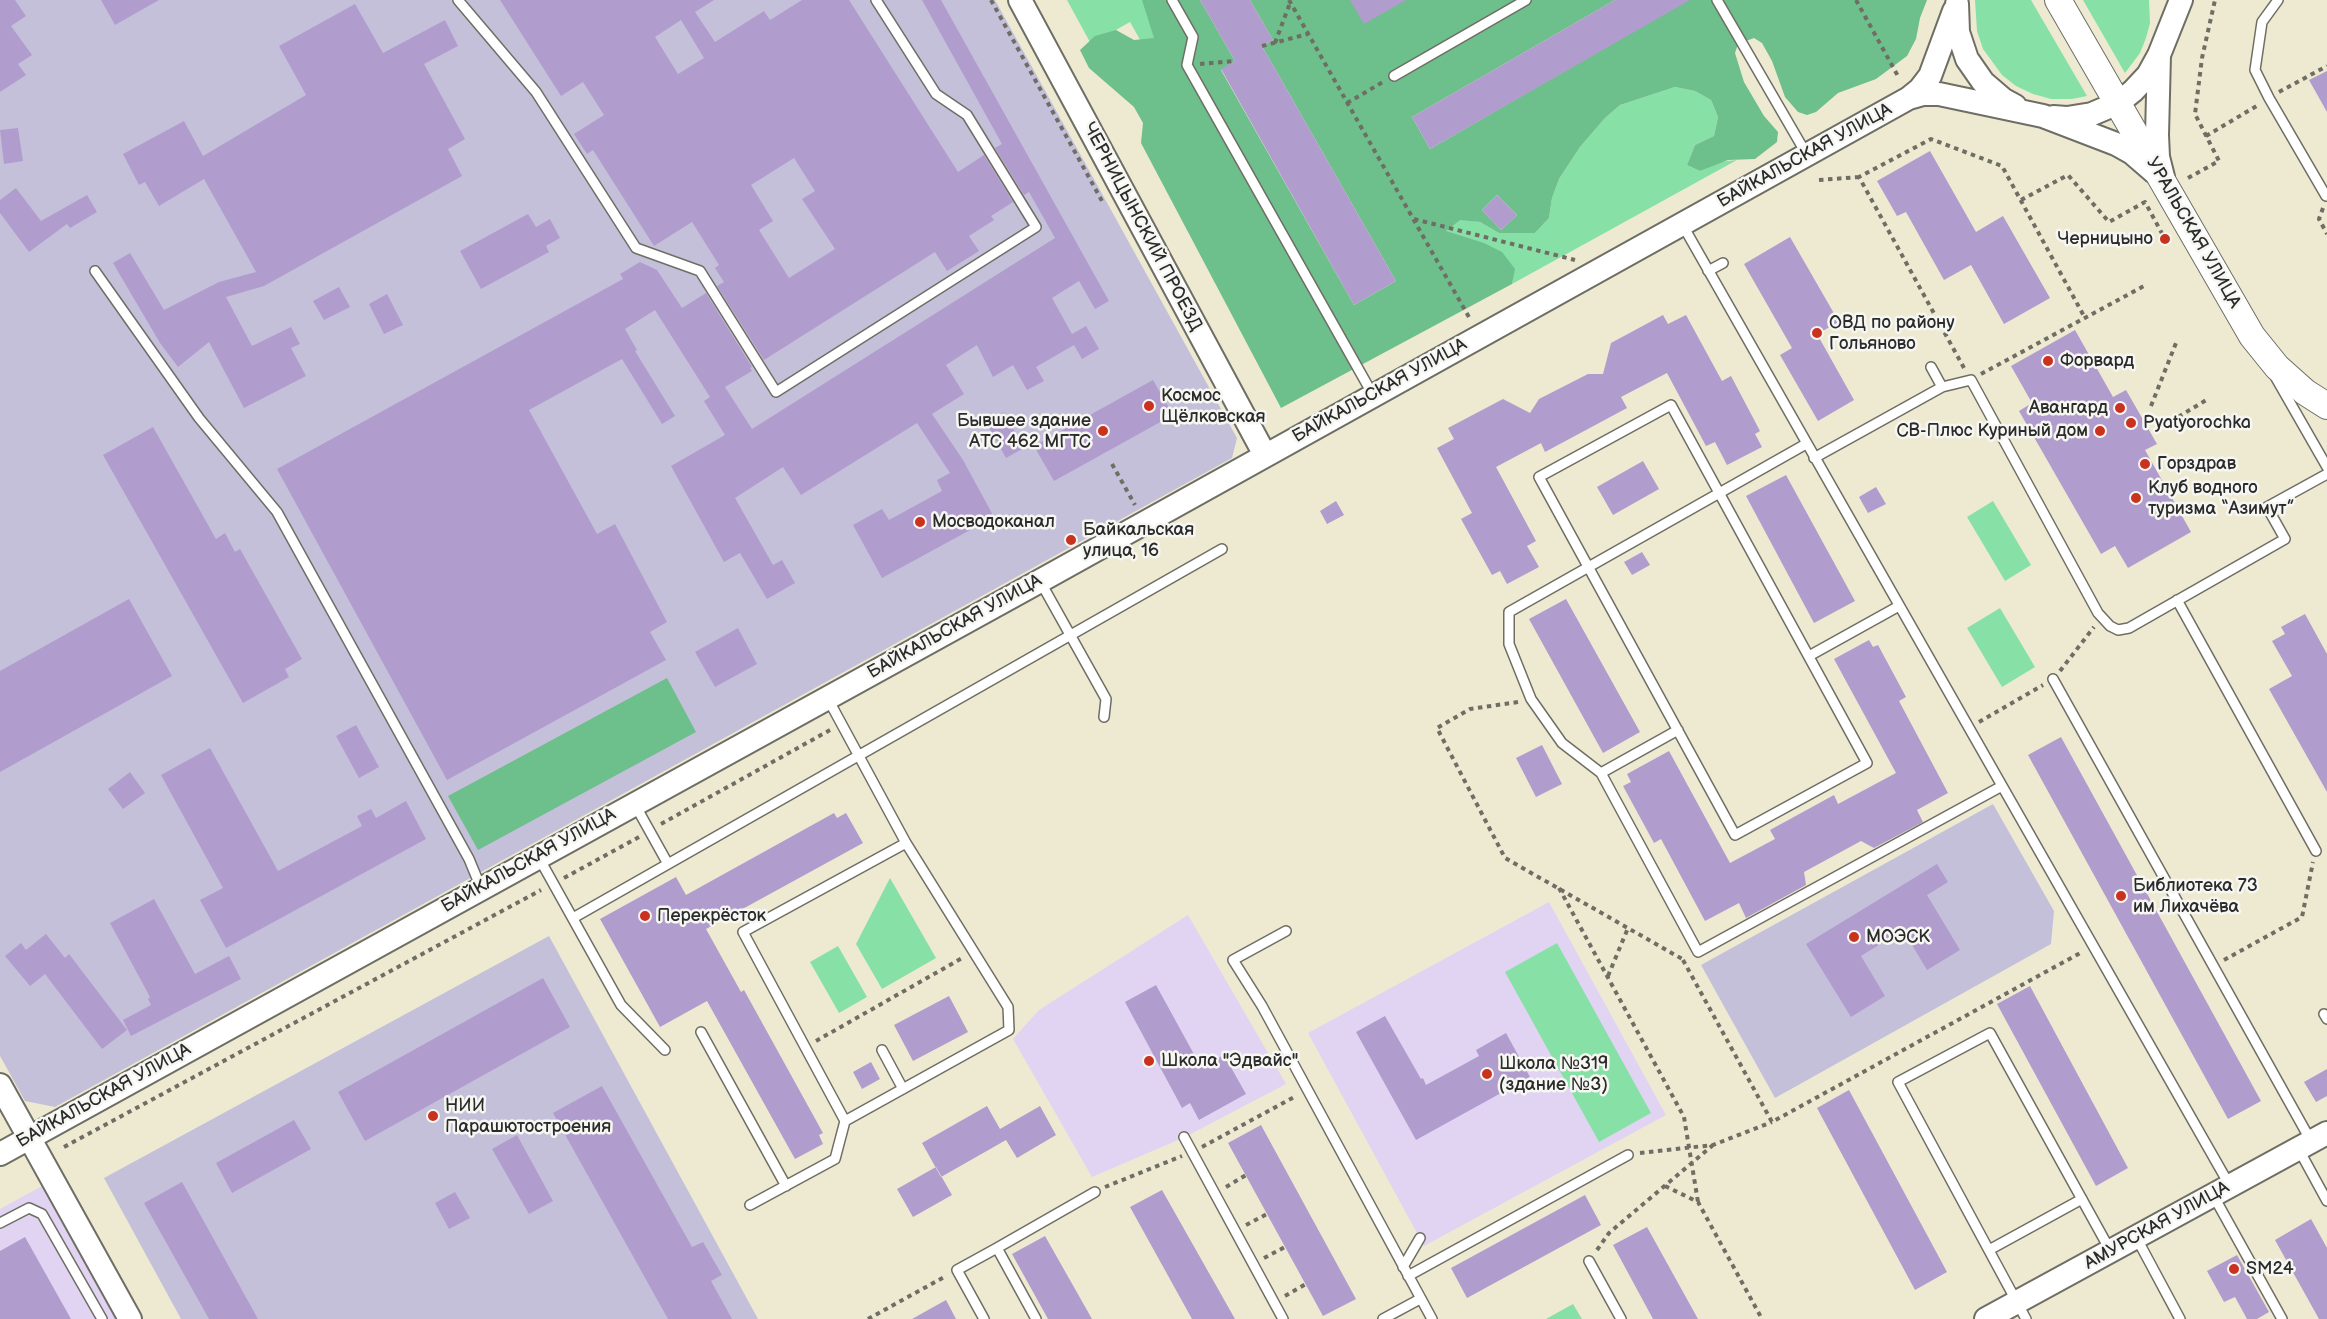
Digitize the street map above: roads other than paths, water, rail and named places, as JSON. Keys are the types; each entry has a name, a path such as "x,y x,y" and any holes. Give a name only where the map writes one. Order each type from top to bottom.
{"main road":[{"name":"УРАЛЬСКАЯ УЛИЦА","path":"2058,0 2118,103 2178,183 2252,336"},
{"path":"2252,336 2277,367 2306,392 2327,406"}],"street":[{"name":"ЧЕРНИЦЫНСКИЙ ПРОЕЗД","path":"1020,0 1265,455"},
{"path":"2167,0 2168,19 2161,49 2158,157 2178,183"},
{"path":"1910,99 1923,94 1939,94 2036,115 2067,118 2092,114 2118,103 2148,75 2181,0"},
{"path":"1957,2 1958,32 1967,59 1983,82 2004,100 2036,115 2116,144 2178,183"},
{"path":"1910,99 1930,75 1957,2"},
{"name":"БАЙКАЛЬСКАЯ УЛИЦА","path":"0,1154 1910,99"},
{"path":"0,1085 29,1138 69,1235 130,1319"},
{"name":"АМУРСКАЯ УЛИЦА","path":"1986,1319 2022,1310 2110,1251 2312,1141"}],"lane":[{"path":"458,0 536,93 636,248 700,271 776,392 1036,227 967,115 936,94 876,0"},
{"path":"1172,0 1193,37 1187,65 1374,395"},
{"path":"1395,76 1526,0"},
{"path":"1717,0 1807,155"},
{"path":"2278,0 2262,22 2255,70 2326,196"},
{"path":"1682,224 2093,946 2222,1190 2282,1319"},
{"path":"1708,271 1723,263"},
{"path":"95,271 199,418 277,512 453,829 481,888"},
{"name":"УРАЛЬСКАЯ УЛИЦА","path":"2252,336 2327,467"},
{"path":"1931,367 1942,387"},
{"path":"1814,458 1942,387 1971,380 2098,613 2110,626 2118,630 2128,628 2285,539 2267,507 2327,474"},
{"path":"1671,405 1867,763 1735,835 1589,567 1539,477 1671,405"},
{"path":"1806,444 1509,612 1509,644 1531,699 1562,743 1601,773 1698,952 2002,786"},
{"path":"573,918 1222,549"},
{"path":"1040,581 1106,699 1104,717"},
{"path":"2176,600 2316,851"},
{"path":"1809,656 1899,606"},
{"path":"2054,679 2312,1141 2327,1201"},
{"path":"826,697 906,843 1008,1007 1009,1030 845,1121"},
{"path":"1601,773 1678,730"},
{"path":"634,803 668,864"},
{"path":"750,1205 835,1159 845,1121 743,932 906,843"},
{"path":"538,856 621,1005 665,1050"},
{"path":"1286,931 1233,960 1262,1006 1432,1319"},
{"path":"701,1032 786,1186"},
{"path":"2022,1310 1898,1082 1990,1033 2110,1251"},
{"path":"882,1050 903,1089"},
{"path":"1185,1137 1283,1319"},
{"path":"1408,1276 1628,1155"},
{"path":"984,1319 957,1270 1095,1192"},
{"path":"1989,1250 2082,1199"},
{"path":"0,1223 29,1208 69,1235 102,1319"},
{"path":"2136,1237 2180,1319"},
{"path":"1402,1267 1420,1238"},
{"path":"997,1248 1036,1319"},
{"path":"1589,1261 1621,1319"},
{"path":"1383,1319 1420,1299"}],"place":[{"name":"Черницыно","path":"2165,239"},
{"name":"ОВД по району Гольяново","path":"1817,333"},
{"name":"Форвард","path":"2048,361"},
{"name":"Космос Щёлковская","path":"1149,406"},
{"name":"Авангард","path":"2120,408"},
{"name":"Pyatyorochka","path":"2131,423"},
{"name":"Бывшее здание АТС 462 МГТС","path":"1103,431"},
{"name":"СВ-Плюс Куриный дом","path":"2100,431"},
{"name":"Горздрав","path":"2145,464"},
{"name":"Клуб водного туризма “Азимут”","path":"2136,498"},
{"name":"Мосводоканал","path":"920,522"},
{"name":"Байкальская улица, 16","path":"1071,540"},
{"name":"Библиотека 73 им Лихачёва","path":"2121,896"},
{"name":"Перекрёсток","path":"645,916"},
{"name":"МОЭСК","path":"1854,937"},
{"name":"Школа \"Эдвайс\"","path":"1149,1061"},
{"name":"Школа №319 (здание №3)","path":"1487,1074"},
{"name":"НИИ Парашютостроения","path":"433,1116"},
{"name":"SM24","path":"2234,1269"}]}
